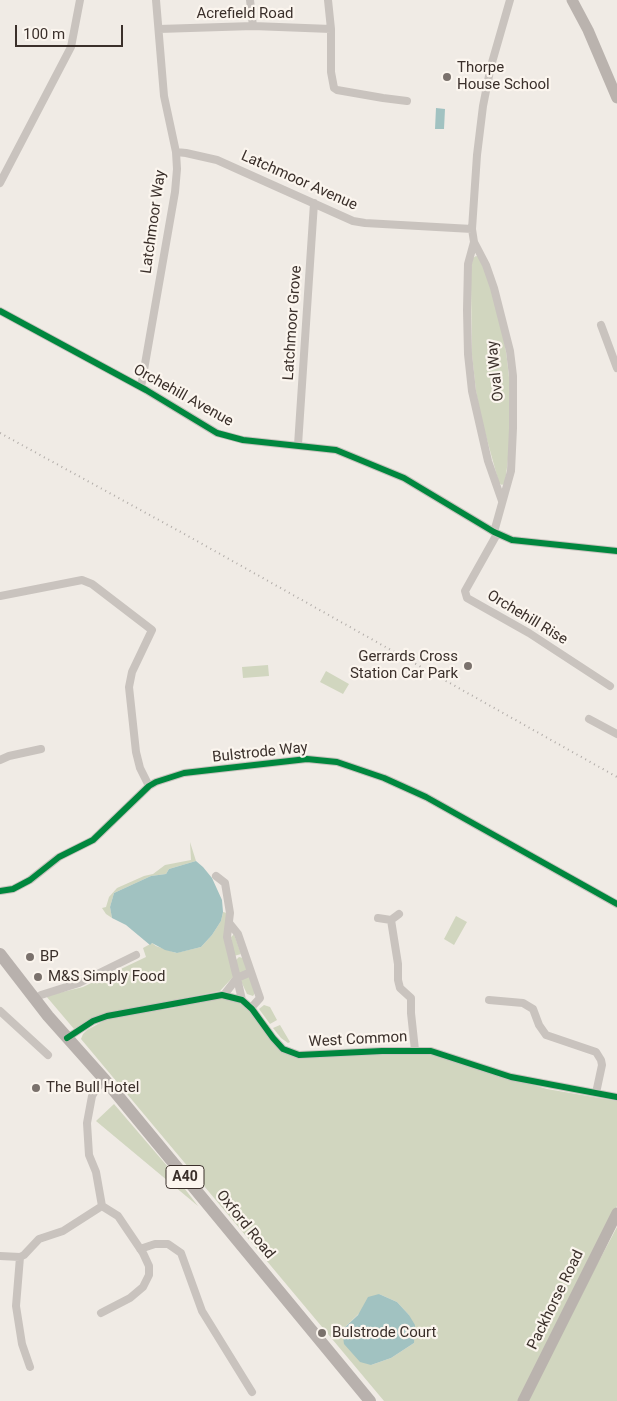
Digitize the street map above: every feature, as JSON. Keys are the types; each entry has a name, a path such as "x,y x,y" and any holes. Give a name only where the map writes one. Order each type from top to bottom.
{"main road":[{"path":"572,0 588,30 617,98"},
{"name":"Oxford Road","path":"0,954 67,1038 105,1080 370,1401"},
{"name":"Packhorse Road","path":"523,1401 617,1213"}],"street":[{"path":"0,183 71,47 80,0"},
{"name":"Latchmoor Way","path":"141,387 175,192 177,169 176,152 164,96 156,0"},
{"path":"250,0 253,26"},
{"path":"328,0 331,30 331,72 334,88 406,101"},
{"name":"Oval Way","path":"495,533 511,471 514,428 513,376 510,351 494,288 486,265 474,242 472,229 477,155 483,106 491,66 510,0"},
{"name":"Acrefield Road","path":"159,29 253,26 331,30"},
{"name":"Latchmoor Avenue","path":"176,152 217,160 352,221 472,229"},
{"name":"Latchmoor Grove","path":"298,445 314,203"},
{"name":"Oval Way","path":"474,242 468,264 467,310 471,381 488,460 502,501"},
{"name":"Orchehill Avenue","path":"0,311 141,387 217,432 243,440 336,450 404,478 495,533 512,540 617,551"},
{"path":"601,325 617,368"},
{"name":"Orchehill Rise","path":"495,533 465,591 467,598 529,633 610,686"},
{"path":"0,596 82,580 92,584 152,630 132,672 129,687 136,752 140,768 149,786"},
{"path":"589,720 617,734"},
{"path":"0,760 9,756 41,749"},
{"name":"Bulstrode Way","path":"0,891 13,889 30,880 59,858 93,840 149,786 156,782 184,773 307,759 337,762 384,778 426,797 617,904"},
{"path":"216,876 225,883 230,913 227,938 242,1000"},
{"path":"378,918 391,920 399,914"},
{"path":"391,920 400,988 411,998 415,1050"},
{"path":"230,924 238,934 260,998 251,1008"},
{"path":"232,958 244,954"},
{"path":"35,999 41,995 80,983 136,955"},
{"path":"224,995 237,978 250,972"},
{"name":"West Common","path":"67,1038 93,1021 107,1016 208,996 224,995 242,1000 251,1008 273,1038 283,1048 299,1055 431,1051 511,1077 617,1097"},
{"path":"489,1000 523,1003 533,1009 539,1025 546,1034 596,1052 602,1060 602,1065 596,1093"},
{"path":"0,1011 48,1055"},
{"path":"101,1313 130,1298 143,1287 149,1275 149,1266 118,1216 102,1206 96,1172 89,1155 87,1122 92,1096 105,1080"},
{"path":"30,1367 22,1344 16,1306 20,1258 39,1239 63,1231 102,1206"},
{"path":"140,1249 155,1244 168,1244 181,1253 202,1312 252,1392"},
{"path":"0,1256 20,1258"}],"green space":[{"path":"476,256 480,257 490,285 504,338 507,359 510,386 509,452 505,483 502,485 499,483 481,418 476,391 472,355 471,268 473,258"},
{"path":"268,665 269,676 243,678 242,667"},
{"path":"326,671 349,684 343,694 320,682"},
{"path":"190,842 196,861 169,869 166,874 151,876 114,893 110,907 112,918 106,914 102,908 106,907 109,897 117,888 153,874 165,865 191,860"},
{"path":"223,912 227,913 233,977 220,991 110,1013 74,1029 46,996 83,987 146,957 143,948 152,943 176,953 201,947 221,921"},
{"path":"456,916 467,922 454,945 444,939"},
{"path":"234,934 241,954 234,956 231,937"},
{"path":"239,957 243,958 247,970 240,975 235,961"},
{"path":"246,976 250,977 255,993 253,996 247,994 241,981"},
{"path":"219,998 240,1003 250,1010 287,1053 429,1054 547,1089 617,1101 617,1206 518,1401 384,1401 81,1039 87,1030 109,1018 155,1008 162,1010 175,1008 183,1003","holes":["379,1294 397,1302 409,1315 414,1343 391,1358 371,1365 342,1330"]},
{"path":"264,1005 270,1007 277,1020 270,1024 259,1009"},
{"path":"280,1025 290,1042 288,1043 281,1038 273,1028"},
{"path":"114,1104 168,1167 198,1206 96,1121"},
{"path":"617,1227 617,1401 528,1401 593,1272"}],"water":[{"path":"436,108 445,109 444,129 435,129"},
{"path":"196,861 212,878 222,900 223,912 221,921 201,947 177,953 165,950 152,943 150,945 126,925 112,918 110,907 114,893 151,876 166,874 169,869"},
{"path":"379,1294 397,1302 409,1315 415,1325 414,1343 391,1358 371,1365 360,1362 344,1344 342,1330 358,1315 368,1297"}],"railway":[{"path":"0,433 188,536 617,777"}],"cycle path":[{"path":"0,311 146,390 217,433 243,440 336,450 404,478 494,532 512,540 617,551"},
{"path":"0,891 13,889 30,880 59,857 93,840 149,786 156,782 184,773 307,759 337,762 384,778 426,797 617,904"},
{"path":"67,1038 93,1021 107,1016 222,995 242,1000 252,1009 283,1049 299,1055 431,1051 511,1077 617,1097"}],"place":[{"name":"Thorpe House School","path":"447,77"},
{"name":"Gerrards Cross Station Car Park","path":"468,666"},
{"name":"BP","path":"30,957"},
{"name":"M&S Simply Food","path":"38,977"},
{"name":"The Bull Hotel","path":"36,1088"},
{"name":"Bulstrode Court","path":"322,1333"}]}
